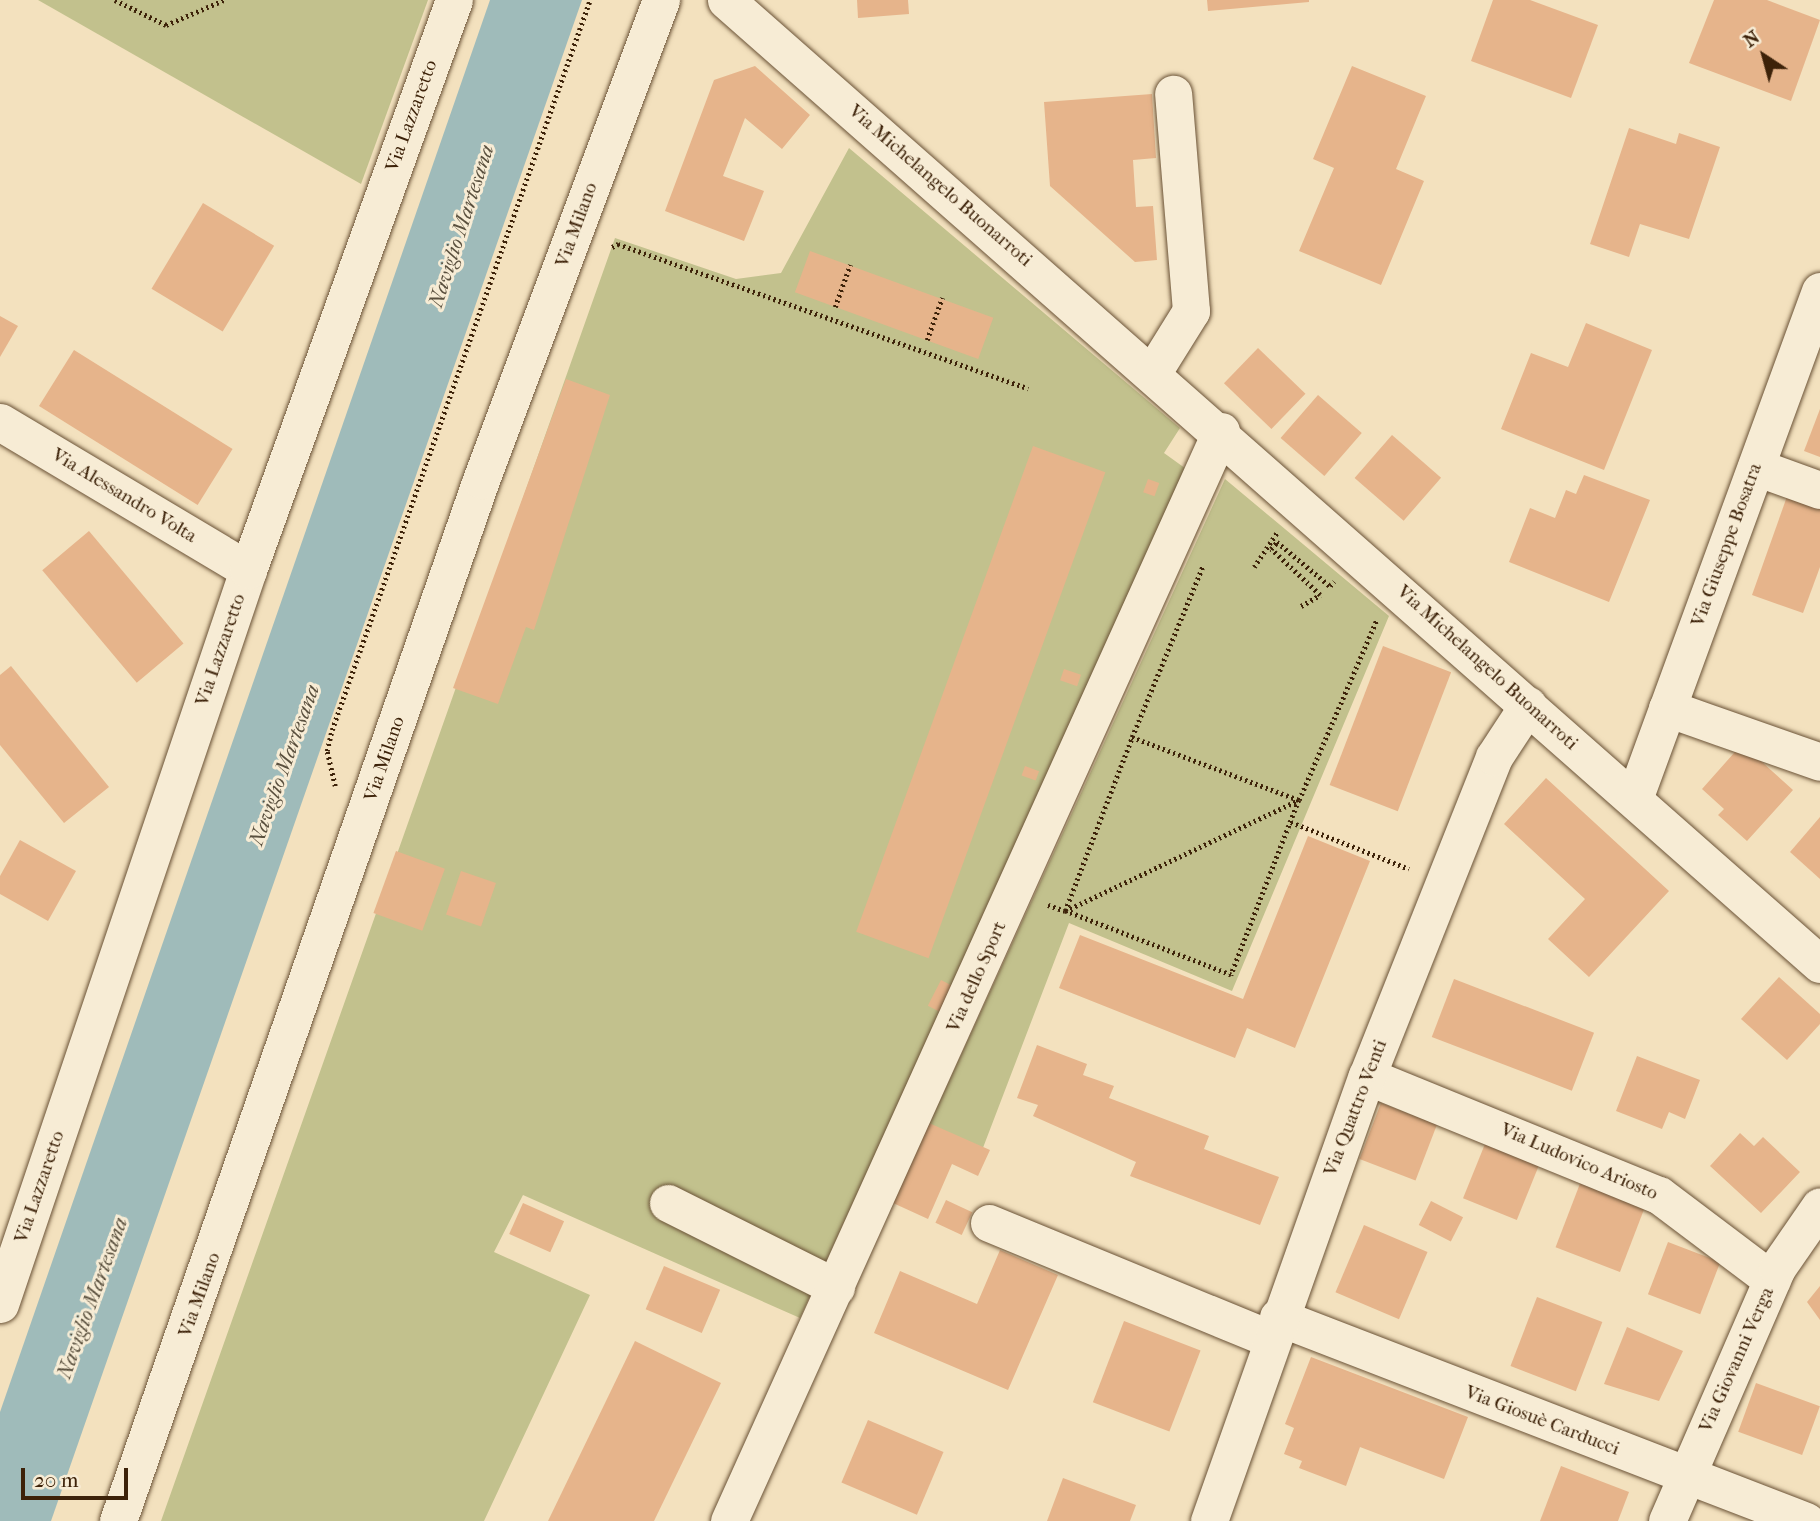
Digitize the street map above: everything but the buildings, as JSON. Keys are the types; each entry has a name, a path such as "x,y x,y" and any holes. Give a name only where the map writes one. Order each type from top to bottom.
{"street":[{"name":"Via Lazzaretto","path":"0,1304 248,570 454,0"},
{"name":"Via Milano","path":"118,1521 481,480 661,0"},
{"name":"Via Michelangelo Buonarroti","path":"726,0 1222,431 1820,964"},
{"path":"1153,372 1191,311 1173,94"},
{"name":"Via Giuseppe Bosatra","path":"1634,799 1820,291"},
{"name":"Via Alessandro Volta","path":"0,422 248,570"},
{"name":"Via dello Sport","path":"734,1511 1222,431"},
{"path":"1756,467 1820,491"},
{"name":"Via Quattro Venti","path":"1209,1521 1274,1328 1367,1076 1494,757 1528,705"},
{"path":"1667,708 1820,762"},
{"name":"Via Ludovico Ariosto","path":"1367,1076 1658,1195 1772,1280"},
{"path":"668,1203 836,1287"},
{"name":"Via Giovanni Verga","path":"1667,1521 1772,1280 1820,1206"},
{"name":"Via Giosuè Carducci","path":"989,1223 1806,1521"}],"path":[{"path":"115,0 166,25 224,0"},
{"path":"335,799 327,751 332,730 590,0"},
{"path":"612,247 618,243 1027,388"},
{"path":"835,307 850,265"},
{"path":"927,340 942,298"},
{"path":"1254,567 1280,528"},
{"path":"1301,606 1320,595 1271,549 1277,542 1330,586 1335,579 1304,551"},
{"path":"1065,911 1132,737 1209,552"},
{"path":"1014,891 1231,975 1299,800 1382,607"},
{"path":"1132,737 1299,800"},
{"path":"1065,911 1299,800"},
{"path":"1291,821 1409,869"}],"shaded area":[{"path":"38,0 428,0 361,184"},
{"path":"849,148 1180,428 1164,453 1189,471 800,1318 523,1195 494,1252 590,1295 484,1521 161,1521 615,238 736,279 781,273"},
{"path":"1225,479 1389,616 1232,991 1069,923 981,1153 928,1127"}],"water":[{"name":"Naviglio Martesana","path":"490,0 582,0 51,1521 0,1521 0,1412"}]}
